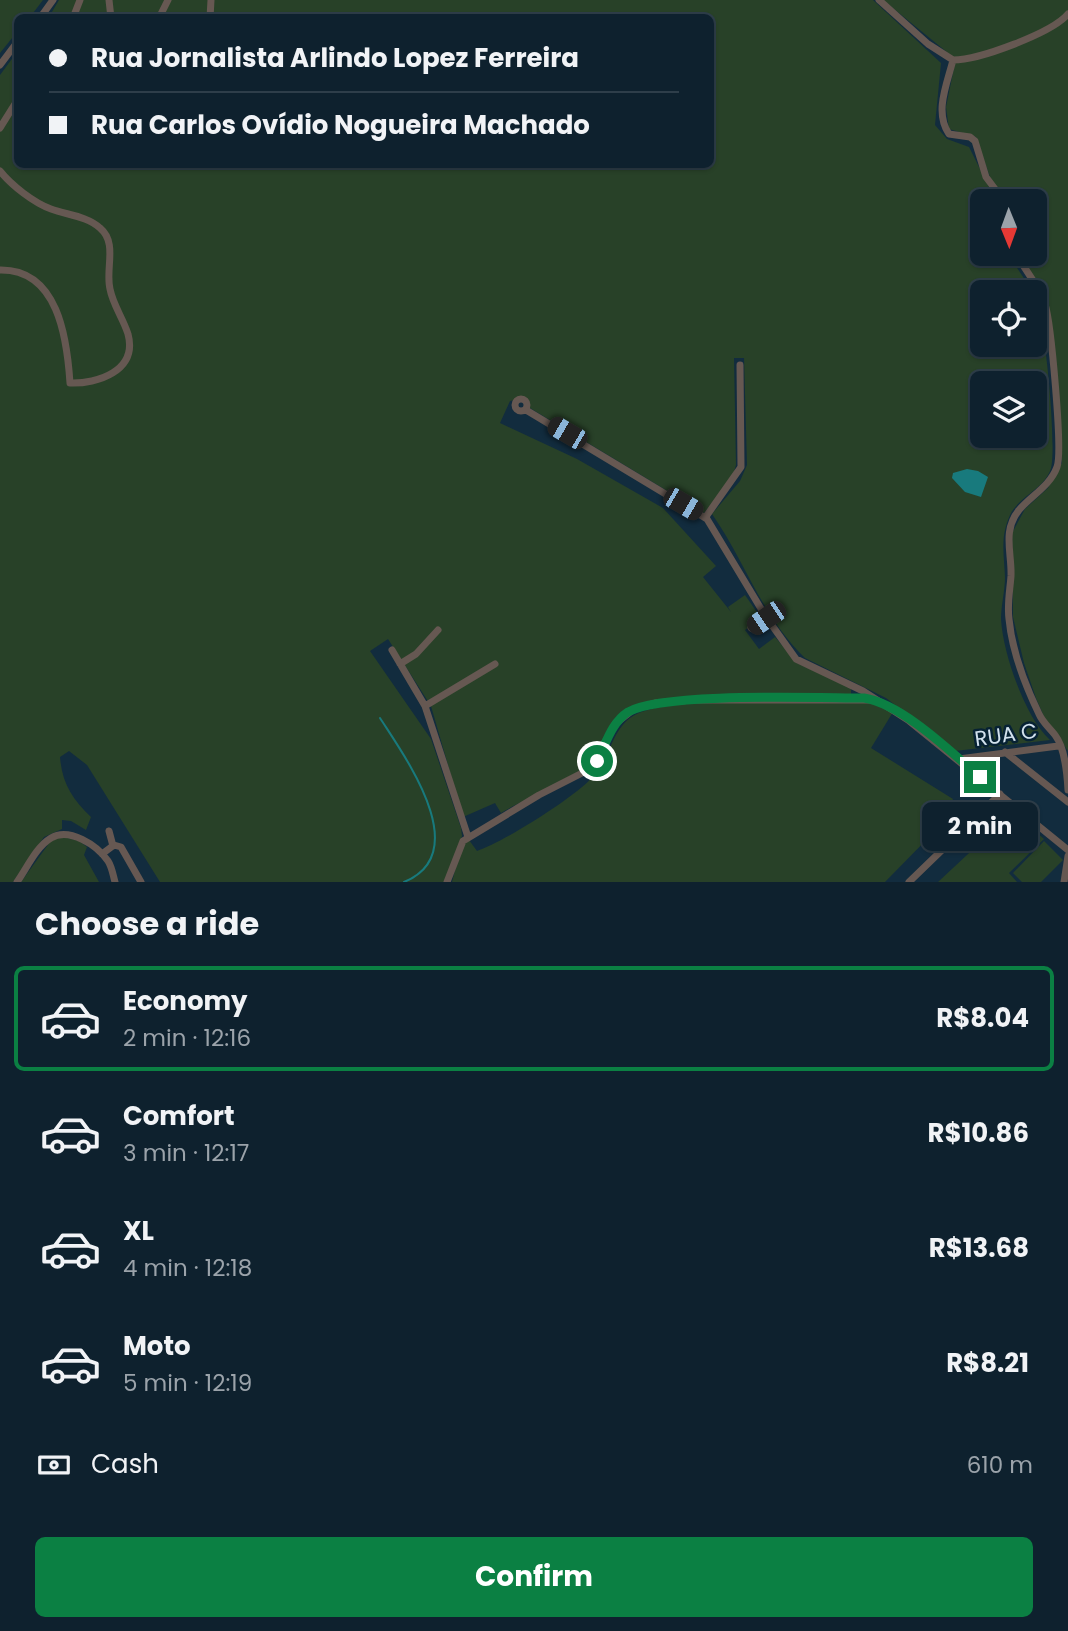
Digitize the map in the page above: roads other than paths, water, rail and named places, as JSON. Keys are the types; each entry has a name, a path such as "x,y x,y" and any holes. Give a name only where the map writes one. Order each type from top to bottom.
{"street":[{"path":"879,0 928,44 953,60 1030,37 1056,24 1068,14"},
{"path":"0,65 14,46"},
{"path":"953,60 942,104 943,122 949,134 970,137 975,141 986,177 995,189"},
{"path":"0,128 14,105"},
{"path":"0,171 14,185 47,208 83,218 102,229 110,247 110,289 129,336 128,354 121,365 103,380 69,383 70,366 60,321 43,286 24,272 0,270"},
{"path":"1023,266 1046,306 1056,385 1055,418 1059,463 1050,479 1017,512 1011,525 1008,541 1011,572 1008,617 1026,683 1043,723 1057,738 1064,758 1068,790"},
{"path":"705,518 741,467 740,365"},
{"path":"526,410 705,518 716,531 766,618 796,659 883,703 959,759 1068,850"},
{"path":"751,628 766,618"},
{"path":"400,664 414,656 438,630"},
{"path":"392,650 425,706 468,837"},
{"path":"425,706 495,664"},
{"path":"447,882 457,850 468,837 590,769 620,718 641,706 664,702 744,699 864,698 883,703"},
{"name":"RUA C","path":"959,759 1058,746"},
{"path":"1005,752 1068,802"},
{"path":"909,882 1000,794"},
{"path":"109,831 113,846"},
{"path":"17,882 43,844 56,835 76,837 102,854 110,864 115,882"},
{"path":"102,854 113,846 121,847 141,882"},
{"path":"1064,882 1068,856"}],"waterway":[{"path":"380,718 417,779 428,804 434,828 434,850 424,868 404,882"}]}
